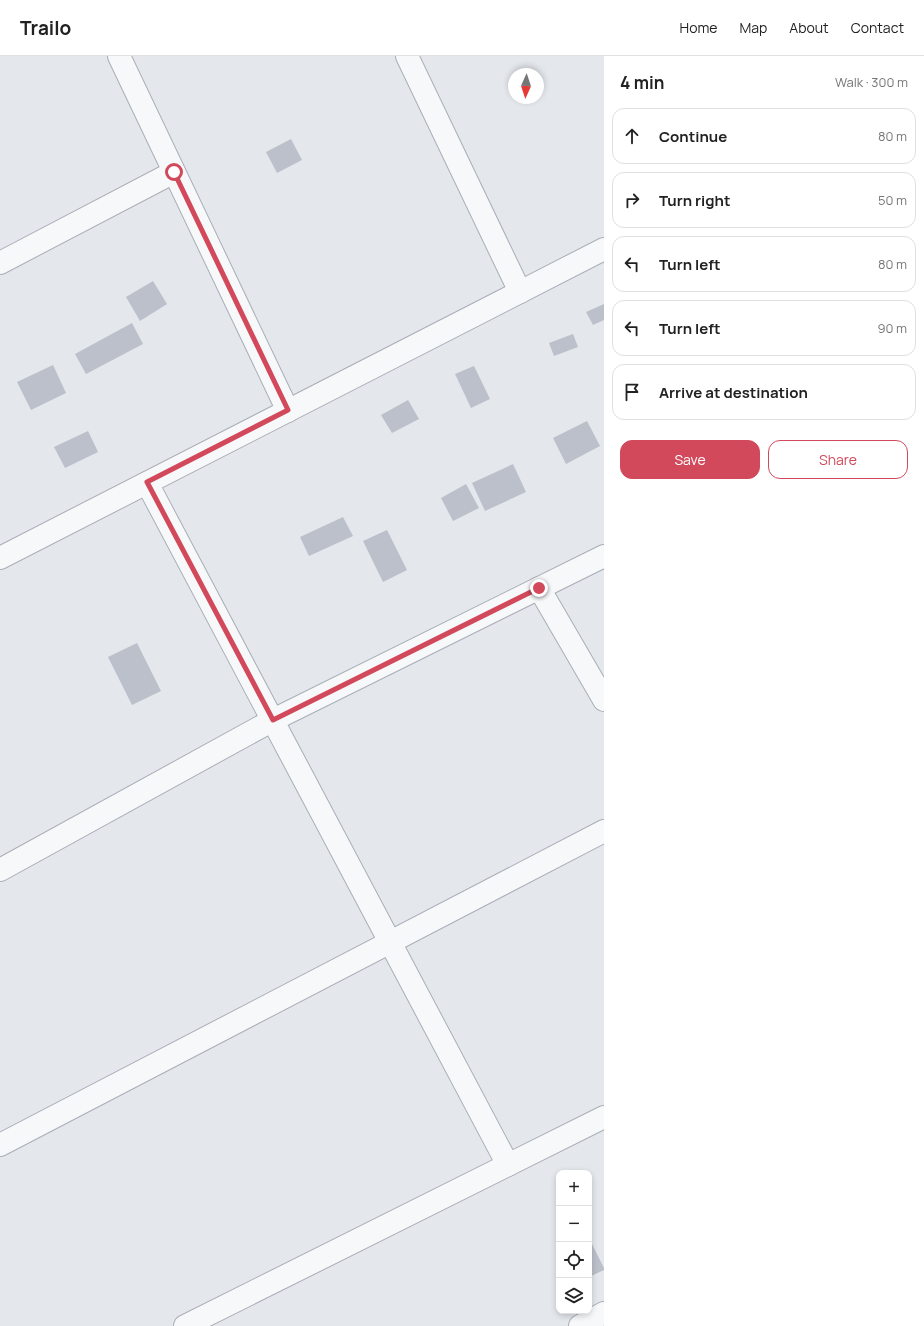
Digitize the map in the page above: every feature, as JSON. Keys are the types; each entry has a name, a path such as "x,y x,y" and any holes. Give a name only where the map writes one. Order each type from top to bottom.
{"street":[{"path":"119,56 288,410"},
{"path":"407,56 520,292"},
{"path":"0,263 174,172"},
{"path":"0,558 604,249"},
{"path":"147,482 508,1165"},
{"path":"0,870 273,720 604,556"},
{"path":"539,588 604,700"},
{"path":"0,1145 604,831"},
{"path":"201,1323 604,1117"},
{"path":"580,1326 604,1313"}],"building":[{"path":"291,139 302,160 277,173 266,152"},
{"path":"153,281 167,304 140,321 126,297"},
{"path":"604,304 604,320 593,325 586,312"},
{"path":"132,323 143,344 86,374 75,354"},
{"path":"573,334 578,347 554,356 549,343"},
{"path":"53,365 66,393 31,410 17,382"},
{"path":"474,366 490,399 471,408 455,374"},
{"path":"408,400 419,419 392,433 381,415"},
{"path":"587,421 600,446 566,464 553,438"},
{"path":"88,431 98,452 65,468 54,447"},
{"path":"513,464 526,492 485,511 472,483"},
{"path":"466,484 479,508 453,521 441,498"},
{"path":"343,517 353,536 309,556 300,537"},
{"path":"387,530 407,570 383,582 363,541"},
{"path":"137,643 161,691 132,705 108,657"},
{"path":"592,1244 604,1268 604,1270 592,1276"}],"route":[{"path":"174,172 288,410 147,482 273,720 539,588"}]}
